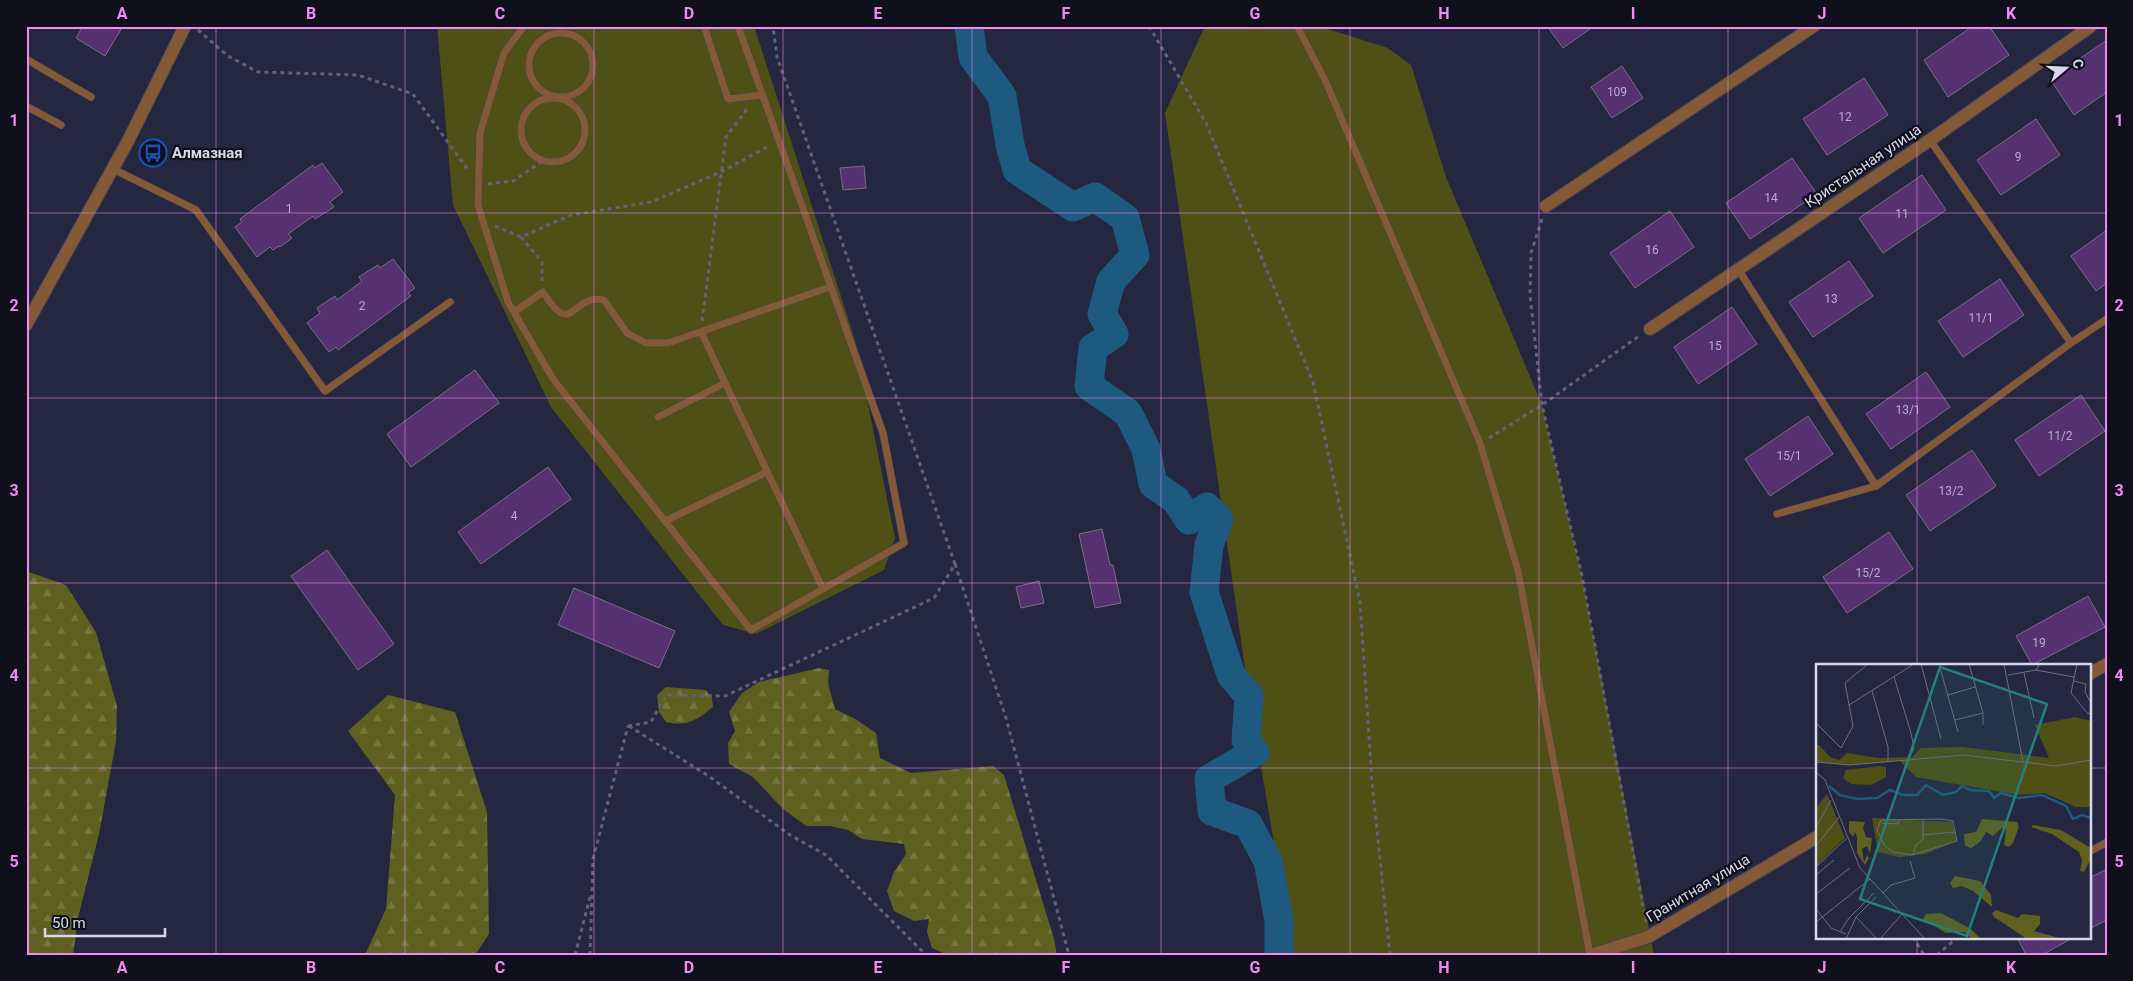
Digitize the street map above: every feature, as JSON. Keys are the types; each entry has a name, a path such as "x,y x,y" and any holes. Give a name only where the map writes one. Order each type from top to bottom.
{"street":[{"path":"26,325 113,169 185,26"},
{"path":"1546,206 1814,26"},
{"name":"Кристальная улица","path":"1650,329 1930,140 2091,26"},
{"path":"2090,673 2107,664"},
{"name":"Гранитная улица","path":"1590,955 1648,937 1816,837"}],"lane":[{"path":"524,26 504,53 480,133 478,206 508,302 553,379 751,630 904,543 883,433 738,26"},
{"path":"704,26 728,99 762,94"},
{"path":"1297,26 1325,80 1480,443 1518,571 1590,955"},
{"path":"556,98 545,93 536,85 531,75 529,63 532,52 540,41 551,35 564,34 576,37 586,46 592,57 593,70 589,82 580,91 569,96 556,98 543,100 532,106 524,116 521,127 522,139 527,150 544,160 560,161 571,156 580,146 584,134 583,121 578,110 568,102 556,98"},
{"path":"26,59 91,97"},
{"path":"26,106 61,125"},
{"path":"1930,140 2071,343"},
{"path":"113,169 196,210 325,391 450,302"},
{"path":"1738,269 1876,486"},
{"path":"514,312 543,292 557,312 564,315 570,314 584,302 595,298 604,300 627,332 646,343 668,343 830,287"},
{"path":"1777,514 1876,486 2071,343 2107,319"},
{"path":"700,332 823,589"},
{"path":"658,417 725,384"},
{"path":"666,521 767,472"},
{"path":"2090,851 2107,842"}],"path":[{"path":"193,26 228,56 258,72 358,75 413,94 479,186 513,181 544,160"},
{"path":"772,26 777,57 955,564 1006,718 1069,955"},
{"path":"1149,26 1206,123 1312,382 1360,602 1372,782 1390,955"},
{"path":"700,332 726,137 743,112 762,94"},
{"path":"522,237 571,215 651,202 721,172 778,141"},
{"path":"1546,206 1531,253 1530,295 1542,405 1582,576 1648,937"},
{"path":"483,222 522,237 542,262 543,292"},
{"path":"1480,443 1542,405 1650,329"},
{"path":"628,726 651,722 666,695 725,696 934,598 955,564"},
{"path":"590,955 593,859 628,726"},
{"path":"628,726 710,777 790,835 826,855 926,955"},
{"path":"575,955 592,889"},
{"path":"1914,938 1924,955"},
{"path":"1937,955 1957,938"}],"shaded area":[{"path":"437,26 754,26 855,340 895,538 884,570 756,634 723,625 551,407 453,205"},
{"path":"1205,26 1318,26 1388,48 1411,65 1446,177 1542,405 1582,576 1654,955 1293,955 1249,696 1165,113"}],"green space":[{"path":"26,571 66,585 96,632 117,706 116,741 99,834 78,918 73,955 26,955"},
{"path":"819,668 829,670 828,683 835,709 857,720 876,733 880,758 911,773 993,766 1004,775 1054,939 1057,955 948,955 932,948 927,932 929,919 914,921 894,911 887,891 894,872 906,854 904,844 862,839 848,830 830,826 806,826 782,808 753,777 729,764 728,743 735,731 729,712 742,693 759,682"},
{"path":"666,687 706,690 712,698 713,707 702,716 686,723 666,722 659,712 657,695"},
{"path":"388,695 455,712 487,812 489,934 475,955 365,955 386,909 395,795 348,731"}],"building":[{"path":"83,26 123,26 105,56 76,38"},
{"path":"1547,26 1594,26 1563,48"},
{"path":"1973,26 1989,26 2009,55 1948,97 1924,60"},
{"path":"2107,40 2107,92 2074,115 2050,79"},
{"path":"1622,66 1643,98 1612,118 1591,87"},
{"path":"1864,78 1888,115 1827,155 1803,119"},
{"path":"2036,119 2060,155 2001,195 1977,160"},
{"path":"1792,158 1817,194 1750,239 1726,203"},
{"path":"322,163 343,192 330,202 334,207 315,219 313,216 288,234 292,238 280,247 273,250 270,247 257,257 235,227 242,222 240,219 313,165 315,168"},
{"path":"864,166 866,188 843,190 840,168"},
{"path":"1922,175 1946,210 1883,253 1859,218"},
{"path":"1670,211 1694,247 1635,288 1610,253"},
{"path":"2107,230 2107,283 2096,291 2071,256"},
{"path":"393,259 415,288 408,293 411,296 338,350 336,347 329,352 307,323 320,313 317,308 335,296 337,300 362,281 359,277 378,265 380,268"},
{"path":"1849,261 1873,296 1813,337 1789,302"},
{"path":"2000,279 2024,315 1963,357 1938,321"},
{"path":"1732,307 1757,344 1698,384 1674,347"},
{"path":"475,370 499,403 411,467 387,434"},
{"path":"1926,372 1950,407 1891,449 1866,414"},
{"path":"2081,395 2105,431 2039,476 2015,440"},
{"path":"1808,416 1833,454 1770,496 1745,459"},
{"path":"1972,450 1996,486 1930,531 1906,495"},
{"path":"548,467 571,499 481,564 458,532"},
{"path":"1102,529 1110,565 1113,565 1121,603 1095,608 1079,534"},
{"path":"1889,532 1913,569 1847,613 1823,577"},
{"path":"327,550 394,644 358,670 291,576"},
{"path":"1039,581 1044,603 1021,608 1016,587"},
{"path":"574,588 675,631 659,668 558,625"},
{"path":"2088,596 2105,627 2034,664 2031,664 2016,636"},
{"path":"2107,869 2107,920 2090,928 2090,878"},
{"path":"2018,938 2072,938 2042,955 2026,955"}],"waterway":[{"path":"969,26 973,57 1002,96 1010,145 1017,170 1073,207 1095,197 1125,218 1135,255 1111,281 1102,314 1114,334 1093,348 1089,386 1128,413 1146,449 1153,484 1176,500 1189,520 1207,507 1219,519 1209,545 1204,592 1231,675 1249,696 1246,740 1255,752 1209,779 1212,811 1248,824 1268,861 1279,921 1279,955"}],"place":[{"name":"Алмазная","path":"153,153"}]}
